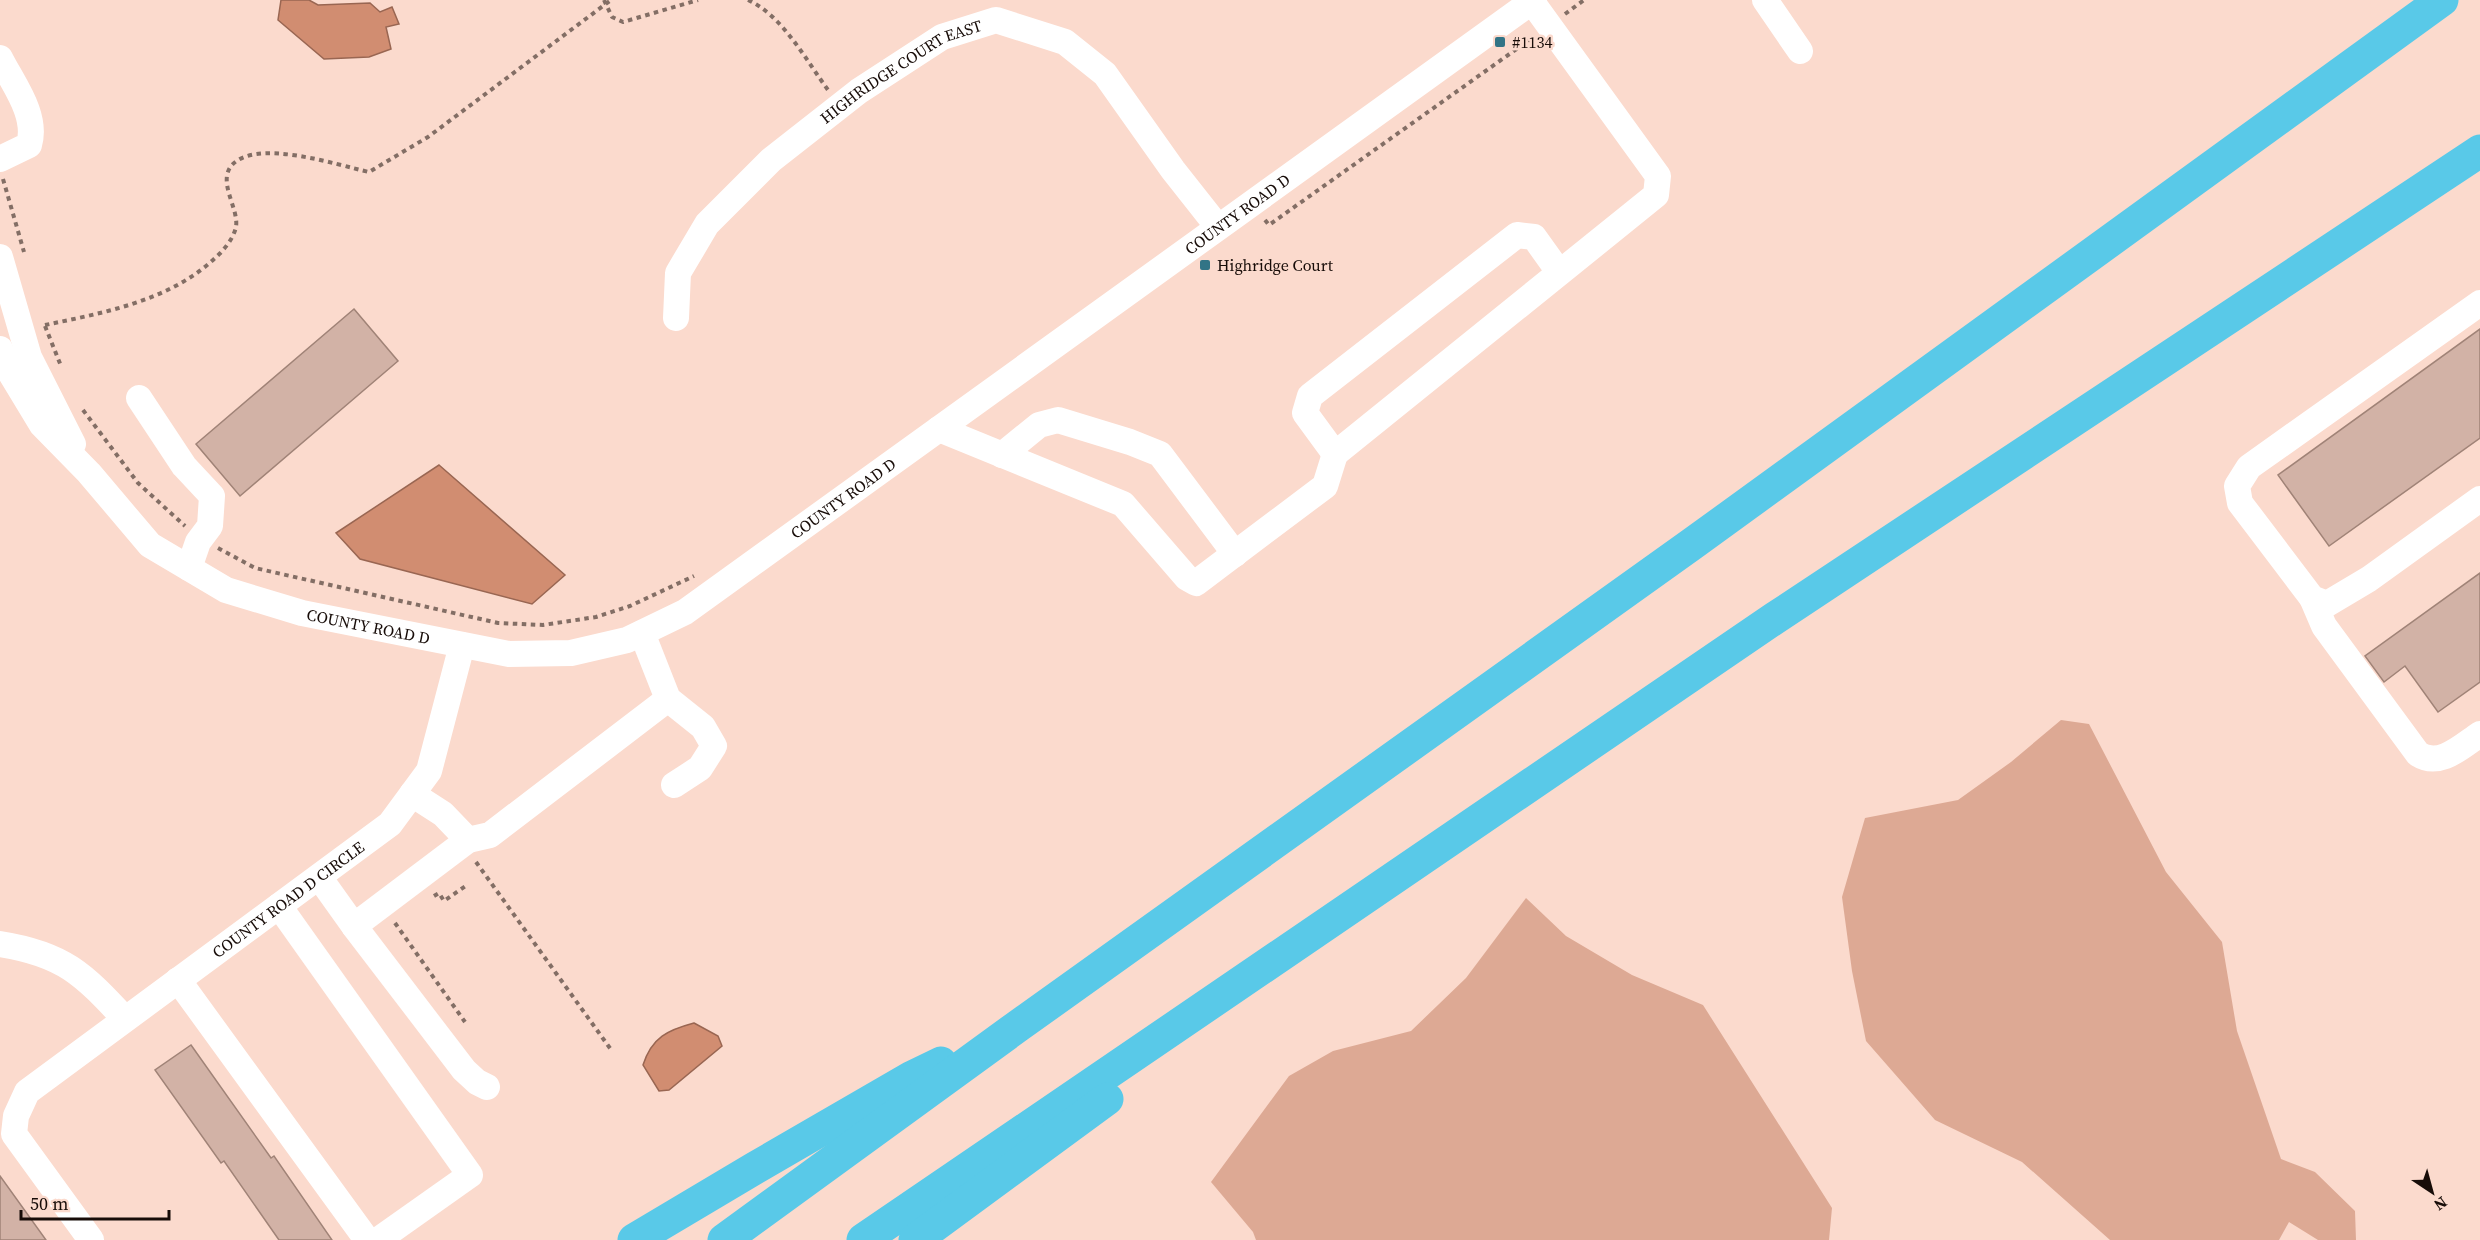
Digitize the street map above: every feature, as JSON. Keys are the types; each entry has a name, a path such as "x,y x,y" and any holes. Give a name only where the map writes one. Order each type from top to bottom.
{"highway":[{"path":"2404,28 2430,0"},
{"path":"724,1240 2442,0"},
{"path":"863,1240 1774,618 2480,151"},
{"path":"915,1240 1503,803"},
{"path":"634,1240 912,1077 1018,1026"}],"street":[{"path":"1765,0 1800,51"},
{"path":"939,429 1123,504 1187,578 1196,583 1325,486 1335,454 1656,195 1658,176 1533,1"},
{"name":"COUNTY ROAD D","path":"89,473 150,545 226,590 302,613 509,654 571,653 627,640 685,612 1533,1"},
{"name":"HIGHRIDGE COURT EAST","path":"676,318 678,273 707,224 771,160 839,106 942,37 996,20 1065,42 1105,74 1173,170 1218,227"},
{"path":"0,58 29,114 33,133 29,145 0,159"},
{"path":"1335,454 1305,413 1310,396 1517,235 1534,237 1559,272"},
{"path":"0,257 29,357 57,416 89,473"},
{"path":"2480,303 2249,467 2237,486 2240,503 2312,598 2324,626 2418,754 2432,760 2440,758 2480,734"},
{"path":"0,349 8,369 42,425 89,473"},
{"path":"139,398 184,466 212,496 210,526 201,537 189,568"},
{"path":"1002,455 1039,424 1058,420 1130,442 1160,454 1235,554"},
{"path":"2312,598 2327,604 2369,579 2480,499"},
{"path":"642,633 668,699 703,728 714,746 700,768 674,785"},
{"name":"COUNTY ROAD D CIRCLE","path":"91,1240 14,1134 16,1116 27,1092 390,824 429,771 462,645"},
{"path":"354,926 466,842 490,835 668,699"},
{"path":"412,794 443,814 466,842"},
{"path":"318,877 464,1070 477,1082 487,1087"},
{"path":"279,906 470,1175 378,1240"},
{"path":"0,944 45,954 74,969 95,987 125,1019"},
{"path":"178,980 367,1240"}],"path":[{"path":"45,325 140,302 179,286 203,269 224,250 236,229 236,213 228,192 226,178 232,165 249,155 273,153 369,172 428,137 605,2 611,0"},
{"path":"605,2 612,17 623,22 698,0"},
{"path":"748,0 764,8 776,20 839,106"},
{"path":"0,169 26,258"},
{"path":"42,314 61,367"},
{"path":"80,406 138,483 175,519 255,568 498,623 543,625 596,617 630,606 702,572"},
{"path":"466,842 612,1051"},
{"path":"430,899 439,893 444,901 467,885"},
{"path":"389,926 404,917"},
{"path":"395,923 465,1022"}],"shaded area":[{"path":"281,0 309,0 318,5 370,3 380,12 392,7 399,24 386,27 391,49 369,57 324,59 278,20"},
{"path":"439,465 565,575 532,604 360,559 336,533"},
{"path":"2061,720 2089,724 2166,872 2222,942 2237,1031 2281,1159 2315,1172 2355,1211 2356,1240 2318,1240 2289,1222 2279,1240 2110,1240 2022,1162 1935,1120 1866,1041 1852,971 1842,897 1865,818 1958,800 2011,762"},
{"path":"1526,898 1566,936 1632,975 1703,1005 1832,1208 1829,1240 1256,1240 1253,1232 1211,1182 1289,1076 1333,1051 1411,1031 1466,978"},
{"path":"694,1023 718,1036 722,1046 669,1090 659,1091 643,1065 647,1055 662,1036"}],"building":[{"path":"354,309 398,361 240,496 196,444"},
{"path":"2480,329 2480,438 2329,546 2278,475"},
{"path":"2480,573 2480,682 2438,712 2405,666 2384,682 2365,656"},
{"path":"191,1045 271,1158 274,1156 332,1240 279,1240 224,1161 221,1163 155,1070"},
{"path":"0,1176 46,1240 0,1240"}],"place":[{"name":"#1134","path":"1500,42"},
{"name":"Highridge Court","path":"1205,265"}]}
